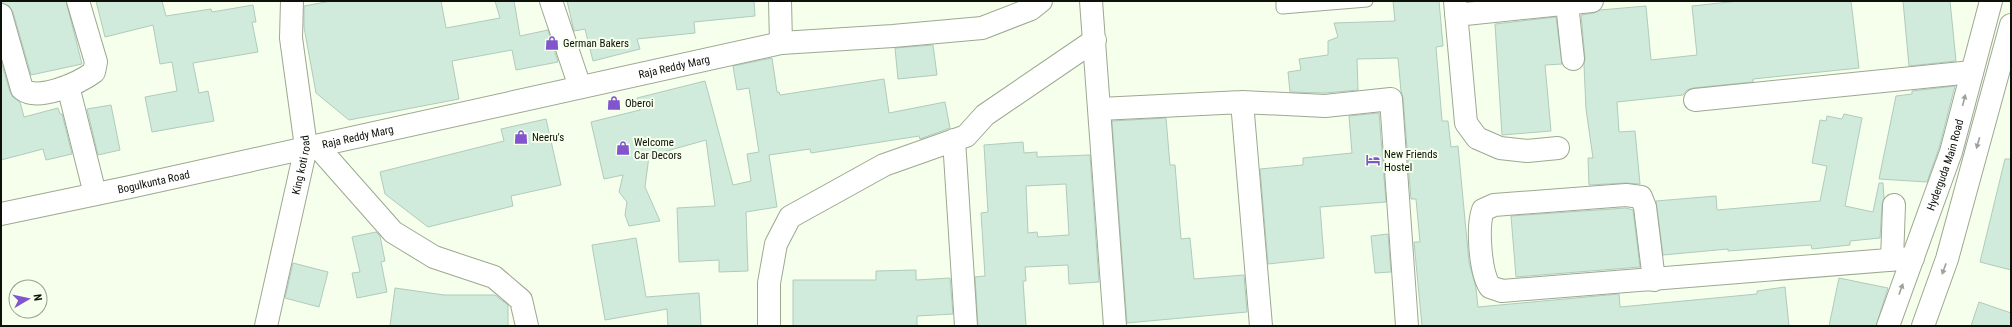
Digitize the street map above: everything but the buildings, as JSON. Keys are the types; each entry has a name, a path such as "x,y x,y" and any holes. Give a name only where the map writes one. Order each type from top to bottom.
{"street":[{"path":"1,15 22,89 28,93 35,94 77,84 94,72 96,62 78,1"},
{"name":"King koti road","path":"266,326 312,147 291,38 292,1"},
{"path":"551,1 580,87"},
{"path":"780,1 781,43"},
{"name":"Raja Reddy Marg","path":"312,147 781,43 893,36 982,28 1032,9 1041,1"},
{"path":"1091,1 1115,326"},
{"path":"1558,148 1527,151 1500,148 1477,138 1466,123 1455,8 1568,4 1592,1"},
{"name":"Hyderguda Main Road","path":"1888,326 1903,259 1951,152 1991,1"},
{"path":"1568,4 1573,59"},
{"path":"1923,326 1947,259 2009,37 1982,33"},
{"path":"769,326 769,283 776,244 790,217 884,164 966,136 985,115 1095,40"},
{"path":"1695,100 1972,72"},
{"path":"68,86 95,194"},
{"path":"1100,110 1242,102 1325,106 1391,99 1407,326"},
{"path":"1242,102 1261,326"},
{"path":"954,140 966,326"},
{"path":"312,147 393,232 434,257 494,277 522,300 527,326"},
{"name":"Bogulkunta Road","path":"1,214 312,147"},
{"path":"1654,280 1645,207 1641,197 1626,194 1494,205 1483,210 1479,220 1485,279 1490,288 1502,291 1654,280 1903,259 1894,205"}],"lane":[{"path":"1282,1 1282,8 1367,1"}],"place":[{"name":"German Bakers","path":"552,43"},
{"name":"Oberoi","path":"614,103"},
{"name":"Neeru's","path":"521,137"},
{"name":"Welcome Car Decors","path":"623,148"},
{"name":"New Friends Hostel","path":"1373,160"}]}
